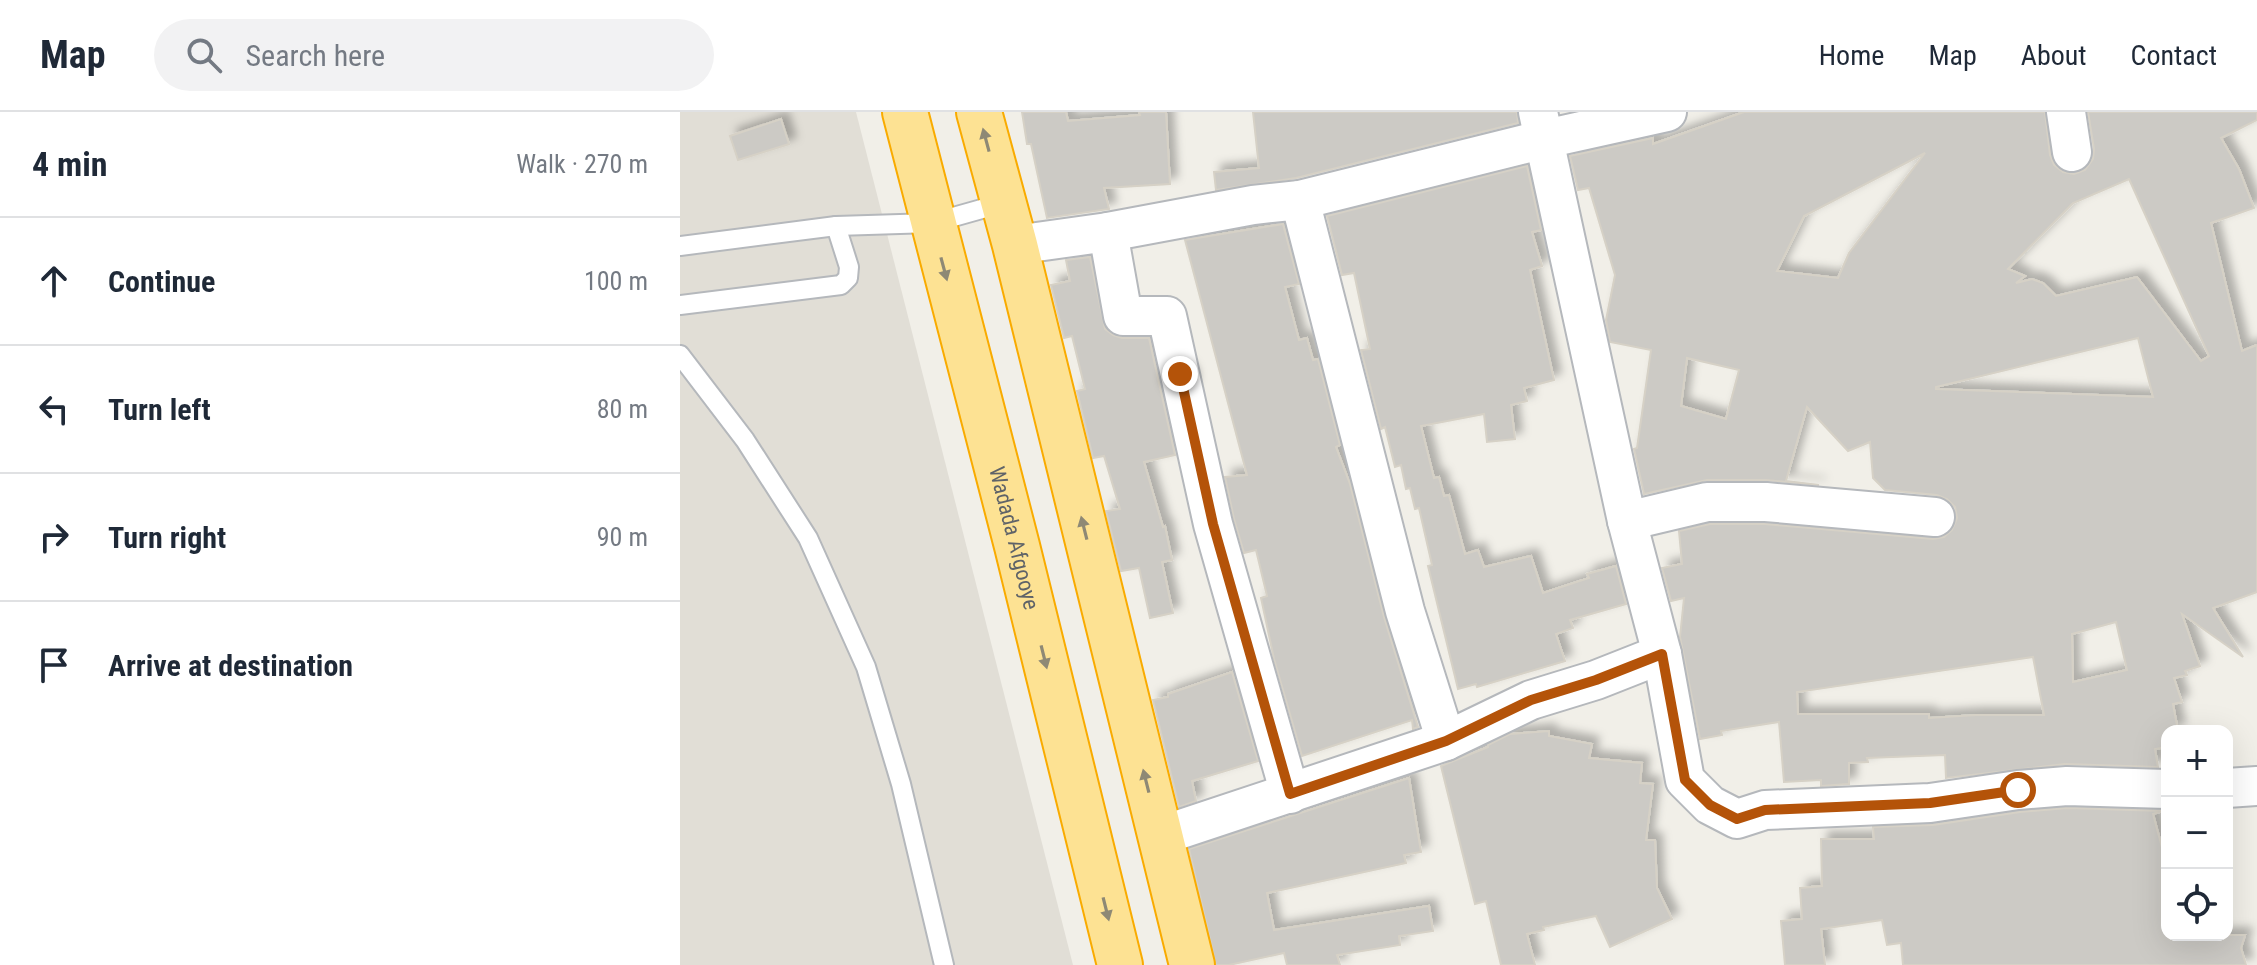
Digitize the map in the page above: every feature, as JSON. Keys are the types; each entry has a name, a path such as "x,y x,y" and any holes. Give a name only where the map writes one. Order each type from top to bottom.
{"highway":[{"name":"Wadada Afgooye","path":"905,112 1017,546 1120,965"},
{"path":"979,112 1015,245 1192,965"}],"street":[{"path":"1015,245 1300,200 1541,125 1667,112"},
{"path":"2066,112 2072,152"},
{"path":"1541,125 1627,521 1662,654 1685,780 1710,805 1737,819 1765,810 1930,803 2067,786 2161,789"},
{"path":"1300,200 1405,611 1446,741"},
{"path":"1108,232 1123,316 1167,316 1213,524 1290,794"},
{"path":"1627,521 1707,502 1766,502 1935,517"},
{"path":"1160,836 1446,741 1531,700 1596,680 1662,654"},
{"path":"2233,788 2257,786"}],"lane":[{"path":"680,246 836,226 932,223 1003,203"},
{"path":"680,305 841,285 848,278 849,267 836,226"},
{"path":"680,355 745,440 808,538 866,667 901,784 944,965"}],"shaded area":[{"path":"680,112 856,112 1073,965 680,965"}],"building":[{"path":"1022,112 1066,112 1068,121 1140,115 1139,112 1166,112 1170,184 1104,188 1109,209 1047,218 1031,144 1027,144"},
{"path":"1253,112 1517,112 1518,123 1296,178 1216,190 1214,172 1259,168"},
{"path":"1744,112 2045,112 2054,165 2063,172 2074,174 2085,170 2093,159 2088,112 2257,112 2257,120 2221,138 2239,169 2254,208 2211,223 2242,351 2257,345 2257,592 2213,608 2243,657 2182,614 2200,666 2185,671 2187,675 2174,678 2182,702 2173,704 2177,725 2161,725 2161,748 2155,749 2158,767 2065,764 1946,778 1945,755 1867,758 1868,762 1849,763 1849,784 1821,786 1821,780 1784,782 1779,722 1721,731 1722,735 1700,739 1680,637 1684,598 1671,601 1662,568 1682,564 1679,531 1710,524 1765,524 1933,539 1944,537 1952,530 1957,518 1955,507 1937,495 1885,490 1873,478 1870,442 1848,451 1807,407 1786,481 1819,485 1766,480 1707,480 1644,494 1634,449 1637,448 1651,350 1610,342 1606,320 1615,275 1589,188 1578,190 1570,156 1653,138 1653,144","holes":["1925,153 1849,253 1838,278 1777,271 1804,216","2129,179 2209,356 2201,361 2137,277 2056,296 2043,283 2032,279 2016,283 2025,276 2008,269 2073,203","2138,338 2153,397 1936,389","1687,358 1739,370 1726,419 1681,406","2116,622 2127,670 2073,682 2072,634","2033,657 2044,715 1929,718 1929,714 1798,714 1797,692"]},
{"path":"781,119 789,144 738,160 730,136"},
{"path":"1527,166 1541,230 1532,232 1542,266 1530,270 1554,380 1524,388 1527,401 1511,405 1515,439 1487,442 1484,414 1421,426 1434,478 1439,477 1444,496 1449,495 1465,554 1478,550 1484,567 1531,556 1543,593 1589,578 1587,574 1616,566 1626,604 1570,620 1573,628 1556,634 1565,661 1477,687 1476,684 1458,689 1428,566 1432,565 1419,508 1415,509 1410,488 1406,489 1401,465 1395,467 1385,427 1381,429 1361,350 1370,349 1354,273 1342,275 1327,216"},
{"path":"1283,224 1299,284 1285,287 1299,340 1307,338 1313,360 1318,359 1340,445 1336,447 1350,484 1384,617 1418,727 1413,729 1412,720 1302,756 1274,659 1261,598 1267,596 1256,550 1244,553 1234,519 1225,477 1247,475 1185,240"},
{"path":"1090,257 1105,329 1122,338 1149,338 1175,455 1144,462 1165,526 1172,560 1162,562 1173,613 1150,618 1139,568 1121,571 1106,511 1120,509 1104,456 1093,458 1077,391 1085,389 1072,336 1064,338 1051,285 1070,281 1066,260"},
{"path":"1232,672 1258,761 1192,781 1196,801 1179,807 1153,700"},
{"path":"1549,731 1549,736 1592,744 1589,758 1642,763 1640,783 1653,784 1646,840 1655,840 1657,888 1672,919 1610,947 1596,916 1543,927 1544,930 1527,934 1535,965 1501,965 1486,901 1475,904 1441,766 1488,747 1510,734"},
{"path":"1409,778 1421,852 1404,855 1406,863 1267,893 1274,930 1429,906 1433,931 1399,936 1400,945 1337,955 1340,965 1287,965 1284,953 1216,965 1189,849"},
{"path":"2068,808 2161,811 2153,814 2161,844 2161,941 2233,941 2233,935 2245,935 2241,948 2246,965 1903,965 1901,943 1887,945 1882,920 1821,929 1825,965 1785,965 1781,921 1802,919 1800,888 1822,886 1821,839 1874,839 1873,827 1933,825"}],"route":[{"path":"1180,374 1213,524 1290,794 1446,741 1531,700 1596,680 1662,654 1685,780 1710,805 1737,819 1765,810 1930,803 2018,790"}]}
